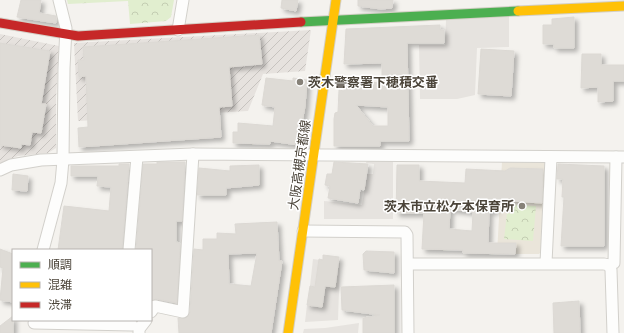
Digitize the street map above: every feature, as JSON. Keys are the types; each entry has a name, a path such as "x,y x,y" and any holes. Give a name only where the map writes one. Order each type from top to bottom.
{"street":[{"path":"42,249 61,183 63,160 66,28 59,0"},
{"path":"178,30 183,0"},
{"name":"大阪高槻京都線","path":"288,333 336,0"},
{"path":"0,23 66,35 178,30 548,5 623,4"},
{"path":"152,310 155,306 183,312 193,154"},
{"path":"0,170 11,166 42,160 193,154 314,154 551,158 620,157 614,263 609,265 546,263 408,264"},
{"path":"129,249 137,157"},
{"path":"546,263 551,158"},
{"path":"303,231 405,232 407,234 408,264 408,333"},
{"path":"609,265 611,270 613,333"},
{"path":"33,325 139,329 145,321"}],"shaded area":[{"path":"509,17 509,47 477,48 475,95 457,99 420,99 419,45 445,45 446,20"},
{"path":"311,30 305,71 263,74 248,111 78,121 74,43"},
{"path":"0,34 59,46 56,98 56,148 48,153 18,156 0,163"},
{"path":"367,160 393,161 393,219 324,219 324,201 362,205 367,174 373,174 374,164 366,163"},
{"name":"茨木市立松ケ本保育所","path":"502,162 546,163 542,251 539,254 497,254"},
{"path":"313,259 340,263 338,320 305,322 307,305 322,307 325,288 310,286"},
{"path":"359,323 358,333 303,333 304,329 325,328"}],"green space":[{"path":"67,0 174,0 171,17 166,21 130,24 128,1 68,4"},
{"path":"514,205 536,206 533,241 504,239 507,213 513,214"}],"building":[{"path":"21,0 41,0 39,13 56,16 56,23 17,17"},
{"path":"282,0 298,0 296,11 281,8"},
{"path":"358,0 393,0 392,8 381,9 358,6"},
{"path":"574,17 574,48 554,48 554,44 543,44 543,25 552,25 552,19"},
{"path":"440,25 440,30 444,30 444,43 407,43 409,141 380,141 380,146 334,146 335,113 338,112 339,90 344,91 345,80 382,83 382,63 344,64 346,29","holes":["356,105 388,107 388,126 373,126"]},
{"path":"259,35 262,64 229,67 232,106 219,107 221,137 79,147 78,128 88,127 86,76 79,77 78,60 84,60 83,47"},
{"path":"0,43 50,51 41,104 46,104 41,133 32,132 30,145 21,144 21,148 0,145"},
{"path":"481,49 514,51 511,96 478,94"},
{"path":"582,54 601,54 601,65 624,65 624,81 613,81 613,101 598,102 598,87 581,88"},
{"path":"266,78 293,81 293,78 307,80 305,106 298,145 270,141 270,144 233,143 233,132 238,132 238,123 273,126 275,107 262,105"},
{"path":"157,162 185,162 182,221 176,221 176,242 180,243 177,303 156,299 152,301 152,249 136,249 143,164 157,164"},
{"path":"334,162 368,164 364,190 360,189 358,203 328,198 330,186 325,185 327,174 332,174"},
{"path":"119,164 129,164 122,249 58,249 64,206 109,211 111,187 97,186 98,176 71,176 71,166 119,166"},
{"path":"558,164 604,166 604,246 561,246 564,197 562,197 563,179 557,179"},
{"path":"259,165 259,185 226,188 226,195 197,195 199,168 230,171 230,166"},
{"path":"397,165 419,165 419,181 465,183 466,169 505,171 510,168 543,169 542,203 495,200 495,211 489,211 488,243 516,243 515,254 463,253 463,250 422,249 424,213 396,213","holes":["450,209 473,212 472,231 449,229"]},
{"path":"13,174 28,176 27,191 12,190"},
{"path":"277,222 279,261 282,261 271,333 179,333 178,318 186,318 190,312 194,249 203,250 203,239 217,239 217,233 236,234 235,224","holes":["257,253 251,286 229,284 228,254"]},
{"path":"0,249 12,254 12,302 0,300 3,268 0,267"},
{"path":"366,251 394,252 394,273 364,270 363,254"},
{"path":"323,255 339,257 335,287 325,286 322,307 307,305 310,286 315,287 319,259 323,260"},
{"path":"394,285 394,333 363,333 363,318 380,315 342,310 341,287"},
{"path":"579,301 580,333 554,333 553,303"},
{"path":"12,317 13,333 0,333 0,326"}],"traffic: fast":[{"path":"301,22 518,11"}],"traffic: slow":[{"path":"288,333 336,0"},
{"path":"518,11 624,6"}],"traffic: jam":[{"path":"0,23 78,36 301,22"}],"place":[{"name":"茨木警察署下穂積交番","path":"300,82"},
{"name":"茨木市立松ケ本保育所","path":"522,206"}]}
